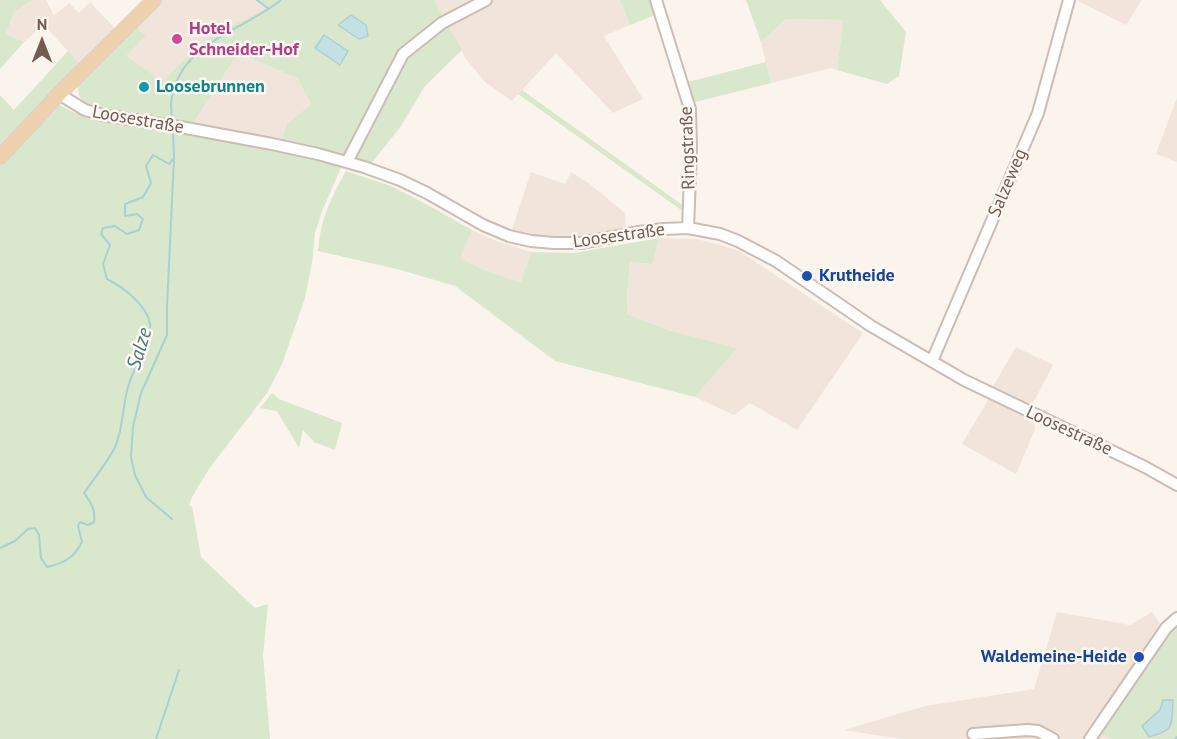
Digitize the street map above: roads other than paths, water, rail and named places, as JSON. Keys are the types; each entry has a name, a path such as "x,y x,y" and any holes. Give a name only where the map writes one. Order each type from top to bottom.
{"main road":[{"path":"0,157 59,94 154,0"}],"street":[{"path":"347,162 403,54 442,23 486,0"},
{"name":"Ringstraße","path":"656,0 690,109 688,228"},
{"name":"Salzeweg","path":"932,361 1038,113 1070,0"},
{"name":"Loosestraße","path":"59,94 85,110 103,115 272,144 364,166 427,193 483,225 509,236 531,241 581,243 639,232 688,228 738,240 776,261 870,326 974,385 1177,484"},
{"path":"1090,739 1166,628 1177,618"},
{"path":"973,734 1038,730 1053,739"}],"water":[{"path":"351,15 366,25 368,36 359,39 338,25"},
{"path":"324,35 348,51 340,65 315,48"},
{"path":"1163,700 1173,700 1172,721 1164,732 1149,737 1142,726 1160,710"}],"waterway":[{"path":"257,0 269,9"},
{"name":"Salze","path":"172,123 171,104 176,84 185,67 197,53 281,0"},
{"name":"Salze","path":"0,548 15,541 28,529 35,528 39,535 41,558 47,567 63,562 79,548 82,542 78,526 80,522 88,525 94,522 94,510 84,493 115,447 131,378 150,330 148,317 139,304 127,292 107,279 103,264 110,245 101,234 103,228 115,226 127,234 139,230 143,219 137,214 125,216 125,204 143,197 151,183 146,166 153,155 169,164 174,158 173,129"},
{"path":"172,519 146,497 135,475 131,457 133,427 141,393 167,335 174,159"},
{"path":"156,739 179,670"}],"place":[{"name":"Hotel Schneider-Hof","path":"177,39"},
{"name":"Loosebrunnen","path":"144,87"},
{"name":"Krutheide","path":"807,276"},
{"name":"Waldemeine-Heide","path":"1139,657"}]}
